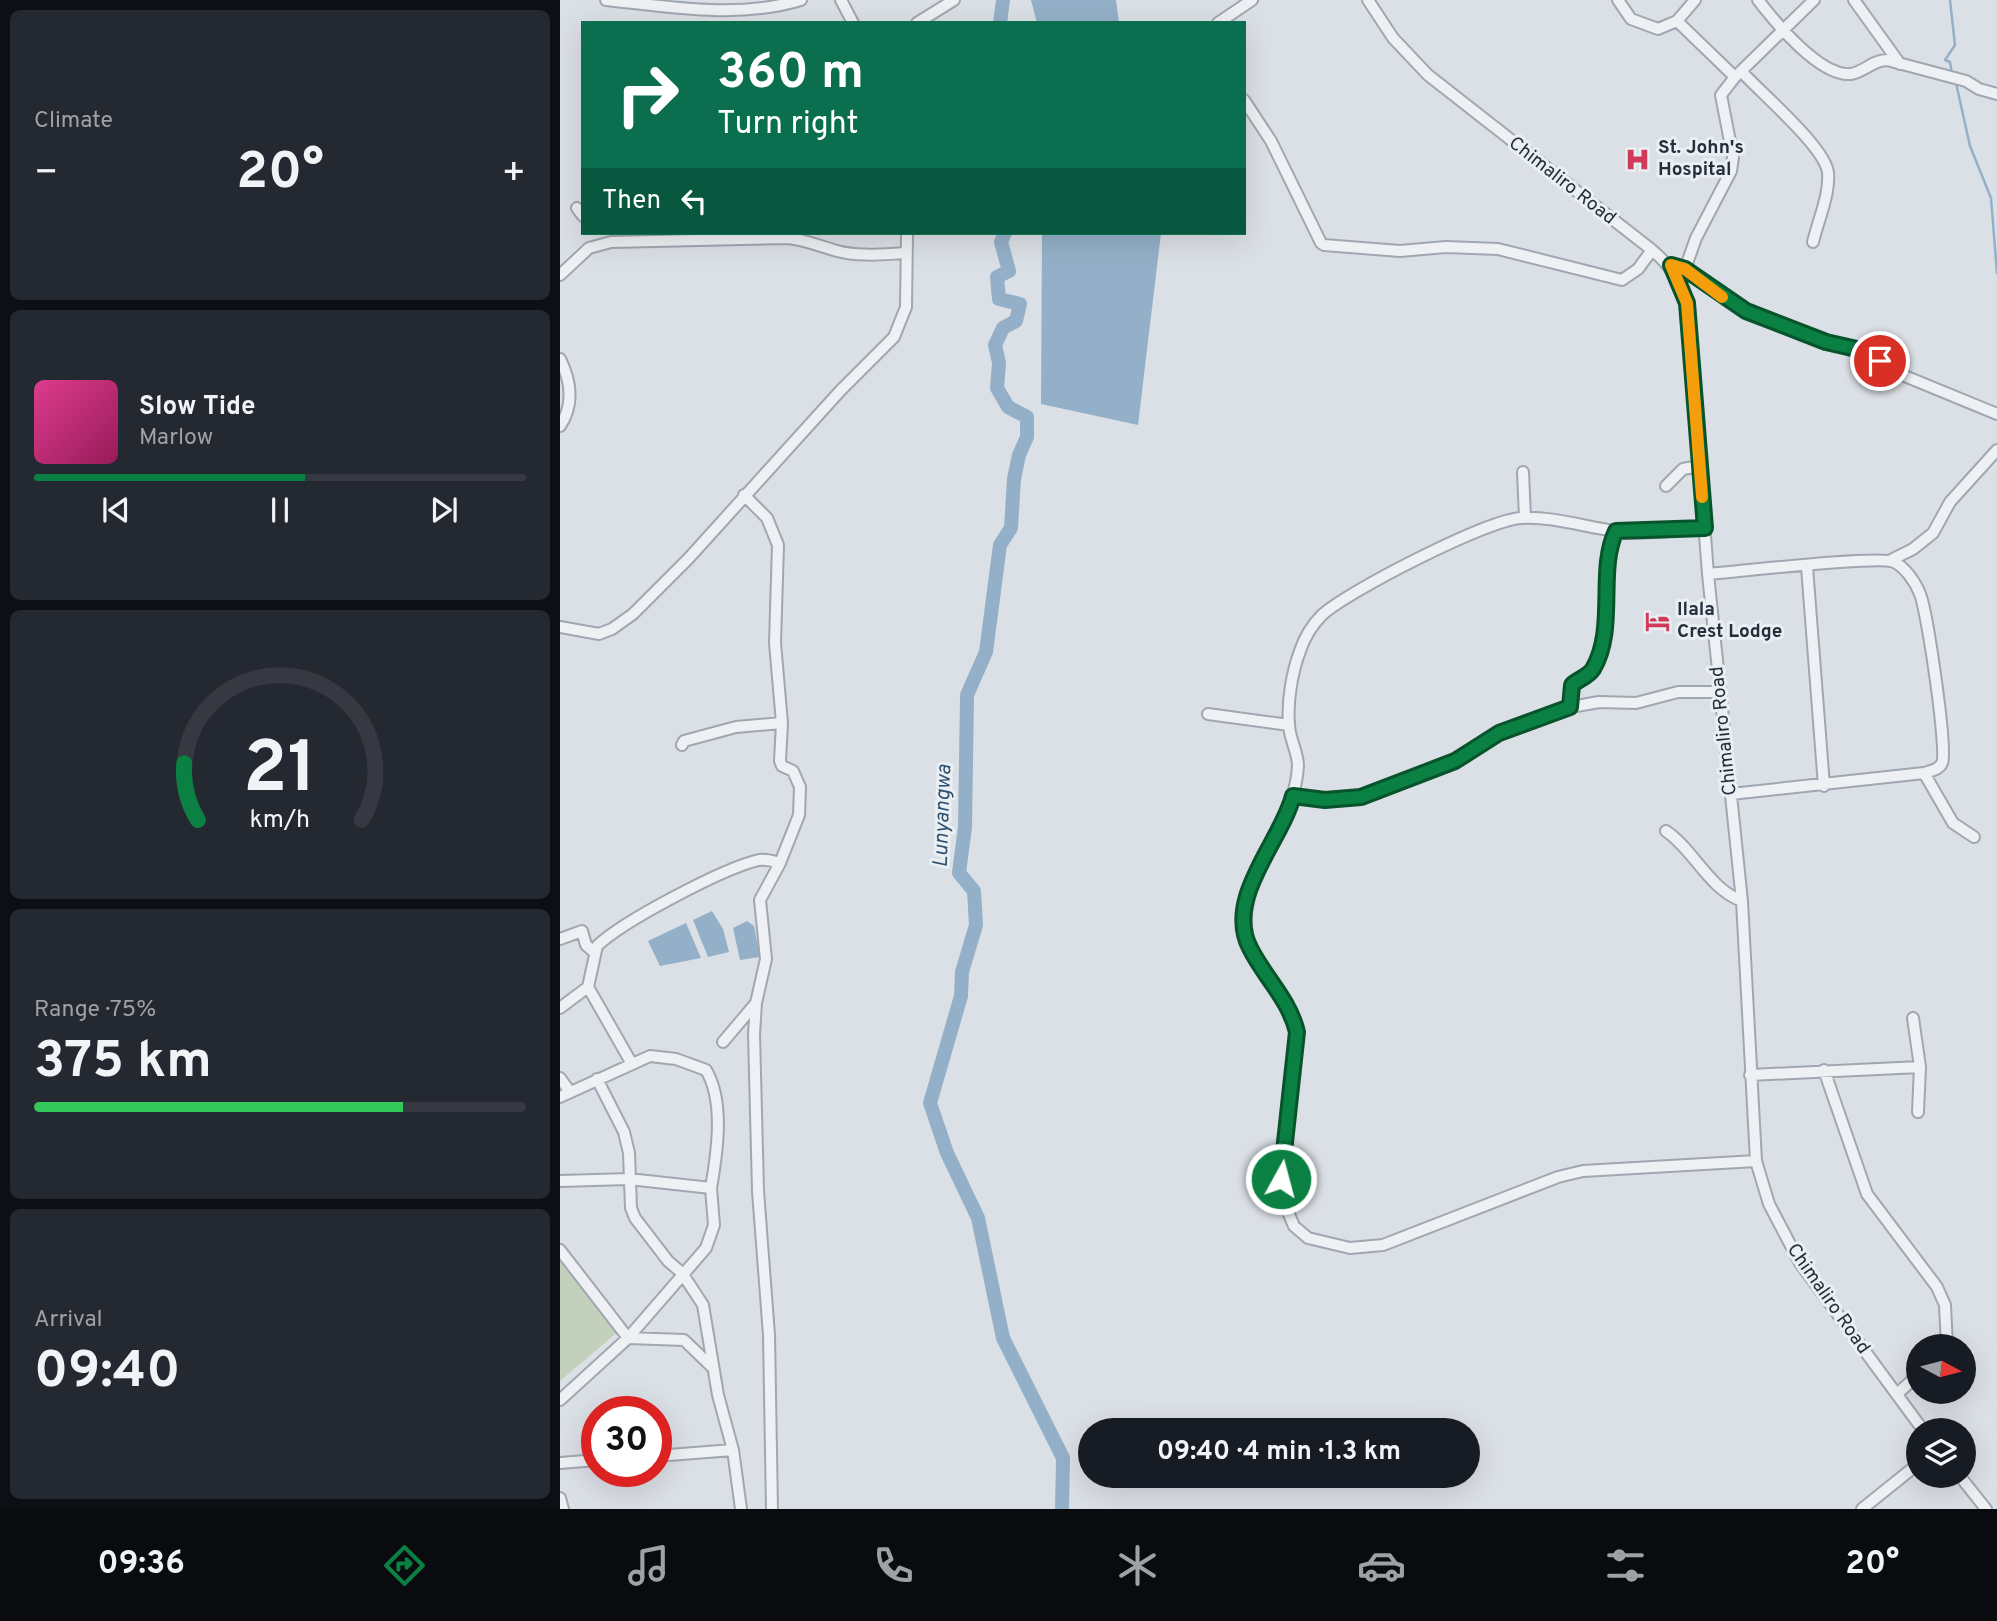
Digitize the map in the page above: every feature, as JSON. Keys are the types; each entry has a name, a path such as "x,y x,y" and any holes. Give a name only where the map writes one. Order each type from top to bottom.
{"street":[{"path":"606,0 673,7 747,10 764,10 801,0"},
{"path":"841,0 852,21"},
{"path":"920,21 954,0"},
{"path":"1221,21 1252,0"},
{"name":"Chimaliro Road","path":"1368,0 1393,38 1428,75 1671,265 1687,303 1708,574 1742,901 1756,1160 1769,1204 1782,1234 1914,1418"},
{"path":"1618,0 1631,19 1658,29 1677,21 1695,0"},
{"path":"1758,0 1782,30 1838,72 1857,72 1882,60 1966,81 1979,89 1997,94"},
{"path":"1685,269 1696,238 1731,170 1733,157 1721,95 1738,74 1814,0"},
{"path":"1854,0 1900,64"},
{"path":"1677,21 1815,147 1826,165 1828,179 1813,242"},
{"path":"1246,103 1271,141 1324,245 1400,251 1446,247 1497,249 1622,280 1638,270 1653,250"},
{"path":"593,235 595,245"},
{"path":"560,627 598,634 612,629 634,614 894,337 906,307 907,235"},
{"path":"560,275 595,245 626,240 788,238 812,240 837,251 906,253"},
{"path":"1671,265 1685,269 1746,311 1826,342 1861,350 1890,370 1997,414"},
{"path":"560,359 570,387 569,405 560,426"},
{"path":"1708,574 1891,560 1913,549 1933,533 1950,502 1997,450"},
{"path":"1666,486 1683,469 1699,466"},
{"path":"1523,472 1525,518"},
{"path":"744,495 767,518 778,545 775,643 782,723 781,764 795,775 800,799 795,831 760,900 766,959 756,1003 758,1191 769,1335 772,1509"},
{"path":"1705,528 1616,531 1525,518 1508,520 1405,565 1342,599 1320,617 1299,652 1289,725 1298,764 1293,796 1249,891 1245,928 1248,945 1293,1013 1297,1032 1281,1179 1294,1226 1308,1238 1350,1248 1383,1245 1558,1177 1583,1171 1756,1160"},
{"path":"1570,707 1572,685 1592,670 1598,655 1606,619 1609,554 1616,531"},
{"path":"1731,794 1824,786 1924,773 1935,770 1942,763 1936,680 1921,595 1910,576 1891,560"},
{"path":"1807,567 1824,786"},
{"path":"1293,796 1325,800 1361,797 1455,761 1499,733 1570,707 1599,702 1636,703 1678,692 1719,692"},
{"path":"1208,714 1289,725"},
{"path":"682,745 684,741 729,729 782,723"},
{"path":"1924,773 1953,823 1974,837"},
{"path":"1666,831 1689,850 1723,892 1742,901"},
{"path":"632,1064 589,987 594,952 603,940 620,928 721,875 763,859 780,863"},
{"path":"560,939 582,931 586,945 594,952"},
{"path":"560,1008 589,987"},
{"path":"723,1042 756,1003"},
{"path":"1913,1018 1920,1067 1919,1112"},
{"path":"560,1078 565,1094 632,1064 660,1056 706,1070 712,1079 716,1104 716,1152 711,1188 714,1225 701,1257 682,1273 675,1286 628,1338 560,1400"},
{"path":"1750,1075 1920,1067"},
{"path":"1824,1070 1867,1194 1937,1287 1945,1305 1946,1334"},
{"path":"597,1079 624,1132 629,1153 631,1208 635,1218 668,1261 682,1273 703,1305 712,1367 733,1450 741,1509"},
{"path":"560,1181 629,1179 711,1188"},
{"path":"560,1250 628,1338"},
{"path":"628,1338 684,1340 712,1367"},
{"path":"1896,1394 1906,1385"},
{"path":"672,1455 733,1450"},
{"path":"560,1463 581,1461"},
{"path":"1862,1509 1906,1474"},
{"path":"1969,1488 1986,1509"},
{"path":"560,1498 563,1509"}],"green space":[{"path":"560,1257 621,1329 560,1381"}],"water":[{"path":"1031,0 1116,0 1119,21 1036,21"},
{"path":"1042,235 1161,235 1138,425 1041,404"},
{"path":"712,911 723,929 729,952 708,957 693,920"},
{"path":"747,921 754,926 760,957 740,960 733,928"},
{"path":"686,923 701,958 660,966 648,941"}],"waterway":[{"name":"Lunyangwa","path":"1000,21 1003,0"},
{"path":"1950,0 1955,45 1945,60 1950,62 1952,73"},
{"path":"1956,83 1970,146 1991,198 1997,273"},
{"name":"Lunyangwa","path":"1004,235 1001,242 1009,271 997,277 999,299 1020,304 1016,321 1003,328 995,345 999,363 997,388 1008,407 1027,417 1027,437 1019,455 1014,479 1011,528 1000,545 986,652 967,695 965,827 959,873 974,891 976,925 962,972 961,996 930,1103 947,1153 978,1218 1003,1338 1063,1458 1062,1509"}],"slow traffic":[{"path":"1702,497 1687,303 1671,265 1685,269 1722,297"}],"place":[{"name":"St. John's Hospital","path":"1638,159"},
{"name":"Ilala Crest Lodge","path":"1657,621"}],"route":[{"path":"1281,1179 1297,1032 1293,1013 1248,945 1245,913 1249,891 1293,796 1343,801 1361,797 1455,761 1499,733 1555,710 1570,707 1569,690 1576,681 1592,670 1598,655 1606,619 1609,554 1616,531 1705,528 1687,303 1671,265 1685,269 1746,311 1826,342 1872,354 1880,361"}]}
